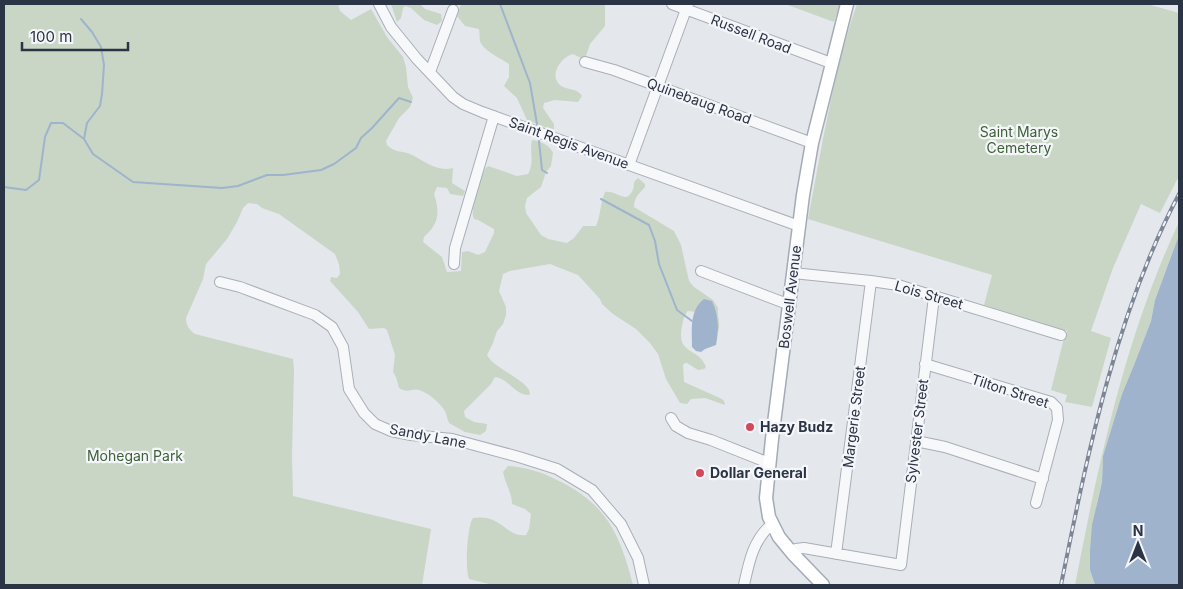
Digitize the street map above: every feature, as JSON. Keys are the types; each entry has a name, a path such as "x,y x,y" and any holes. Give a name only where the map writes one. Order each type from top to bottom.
{"main road":[{"name":"Boswell Avenue","path":"823,585 781,540 772,524 766,502 769,463 793,273 812,143 847,4"}],"street":[{"name":"Saint Regis Avenue","path":"379,4 397,37 458,100 494,116 800,226"},
{"name":"Russell Road","path":"672,4 687,6 832,63"},
{"path":"629,165 687,6"},
{"path":"430,72 453,10"},
{"name":"Quinebaug Road","path":"585,62 614,70 812,143"},
{"path":"454,264 455,248 494,116"},
{"path":"701,271 790,305"},
{"name":"Lois Street","path":"793,273 898,285 1061,334"},
{"name":"Margerie Street","path":"836,554 871,281"},
{"name":"Sandy Lane","path":"220,282 240,287 315,315 332,327 343,347 349,389 364,413 375,424 392,431 452,439 519,456 557,469 592,490 621,524 638,558 644,585"},
{"name":"Sylvester Street","path":"836,554 901,566 934,297"},
{"name":"Tilton Street","path":"925,364 1051,402 1057,408 1058,420 1036,503"},
{"path":"671,418 677,427 688,433 769,463"},
{"path":"916,441 944,447 1042,478"},
{"path":"744,585 755,546 762,534 772,524"},
{"path":"791,552 794,549 801,548 836,554"}],"green space":[{"name":"Mohegan Park","path":"4,4 338,4 340,11 351,20 371,9 387,37 403,57 408,87 413,98 410,107 399,118 386,141 387,145 393,150 409,154 442,169 453,168 452,183 465,191 463,196 450,194 447,188 437,187 434,194 437,217 433,227 424,237 423,242 442,257 447,272 461,271 462,252 468,251 478,255 485,252 494,233 494,229 474,219 473,214 476,194 485,169 488,166 517,176 528,174 532,161 532,140 544,144 553,153 551,166 546,172 541,187 527,198 525,206 526,213 541,235 548,239 567,243 574,238 583,226 596,226 605,192 627,197 632,192 634,182 638,178 645,184 645,187 636,198 634,207 674,231 681,245 689,281 694,287 713,300 718,308 718,332 696,312 688,311 685,316 682,326 682,342 685,347 702,360 706,367 698,370 685,363 683,365 684,382 722,399 725,405 705,398 691,399 687,404 680,403 666,379 658,354 650,343 636,329 613,314 602,304 600,299 578,275 550,264 503,274 499,291 506,307 506,315 487,355 497,365 524,384 530,394 524,394 500,378 495,377 491,384 464,411 465,417 474,422 487,424 486,431 480,435 465,432 449,423 445,411 423,391 405,391 399,388 393,372 395,355 387,330 384,328 369,329 358,312 330,281 331,277 337,278 340,274 335,254 279,214 262,208 257,204 248,203 243,208 227,239 206,264 203,279 186,318 187,325 195,334 293,359 293,496 431,529 422,585 4,585"},
{"path":"391,4 420,4 425,9 441,14 442,21 437,25 424,20 411,8 405,6 401,18 397,22"},
{"path":"461,4 605,4 605,26 590,44 586,56 581,58 573,54 569,55 559,65 556,74 558,83 577,91 582,96 578,102 555,100 544,103 543,108 554,124 554,129 549,129 527,120 517,98 504,86 509,77 509,64 488,51 482,44 479,29 465,26 457,16"},
{"path":"785,4 840,4 834,22"},
{"name":"Saint Marys Cemetery","path":"857,4 1147,4 1179,13 1179,176 1160,213 1141,204 1113,268 1091,331 1111,338 1092,407 1065,402 1067,395 1051,390 1067,331 984,305 992,275 808,219 835,83"},
{"path":"1179,222 1179,235 1155,300 1151,321 1122,394 1103,456 1102,482 1090,550 1090,570 1095,585 1075,585 1104,446 1116,400 1143,310"},
{"path":"508,466 527,469 545,475 574,489 588,499 599,510 616,535 623,550 633,585 493,585 469,579 467,548 469,530 473,518 491,519 512,532 521,535 526,535 529,529 531,514 525,509 512,504 503,472"}],"water":[{"path":"1179,235 1179,585 1095,585 1090,570 1090,550 1092,525 1102,482 1103,456 1122,394 1151,321 1155,300"},
{"path":"704,299 712,301 717,317 718,333 716,345 701,352 696,351 692,347 692,328 696,309"}],"waterway":[{"path":"500,4 530,83 537,124"},
{"path":"81,19 101,47 104,65 100,106 87,123 84,139"},
{"path":"4,187 26,190 39,180 45,137 51,123 63,123 84,139 93,154 133,182 222,188 238,186 267,175 321,170 334,164 356,148 361,138 399,98 411,102"},
{"path":"539,141 542,170 547,173"},
{"path":"601,199 649,225 655,241 659,264 677,310 692,321"}],"railway":[{"path":"1061,585 1093,435 1106,385 1137,288 1179,194"}],"place":[{"name":"Hazy Budz","path":"750,427"},
{"name":"Dollar General","path":"700,473"}]}
